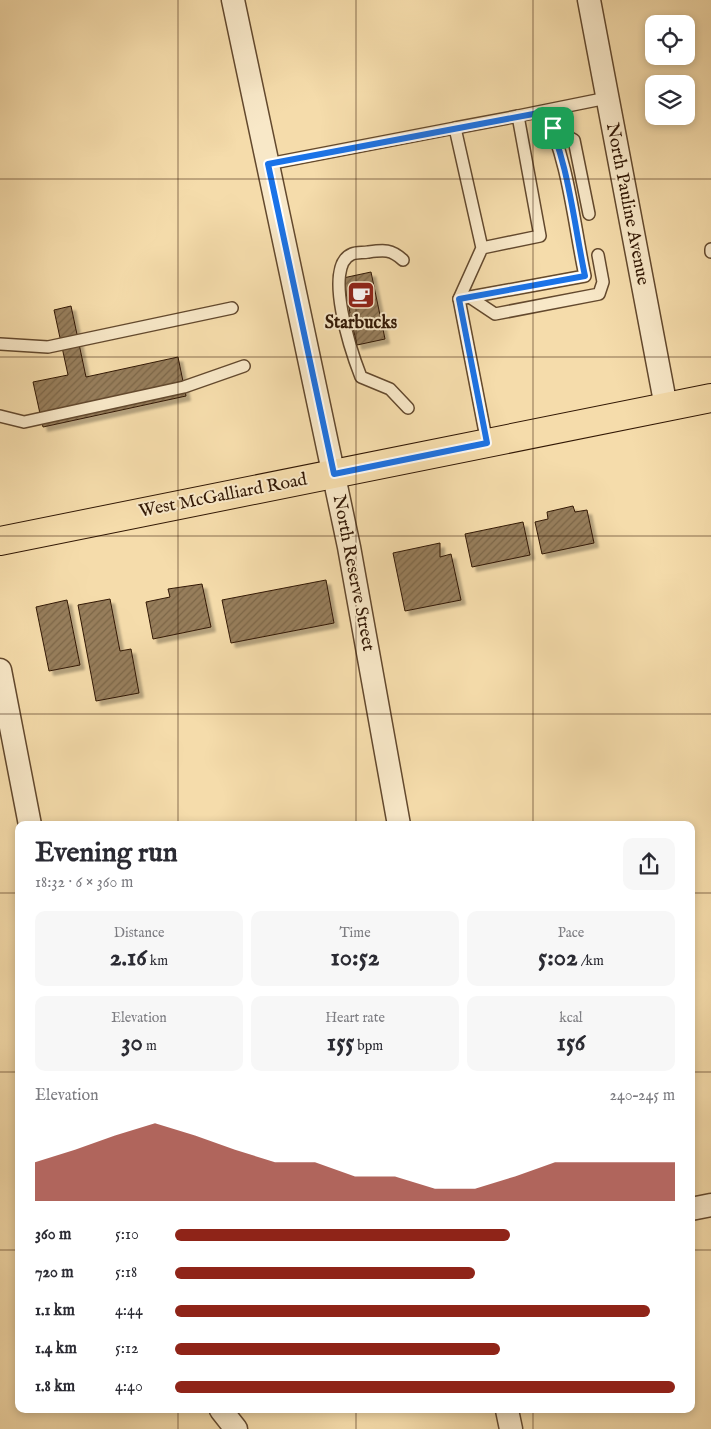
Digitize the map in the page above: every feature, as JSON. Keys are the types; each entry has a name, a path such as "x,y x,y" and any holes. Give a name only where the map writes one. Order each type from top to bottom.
{"main road":[{"name":"West McGalliard Road","path":"0,541 711,398"}],"street":[{"name":"North Reserve Street","path":"233,0 334,474 398,821"},
{"name":"North Pauline Avenue","path":"588,0 666,407"},
{"path":"0,670 29,821"},
{"path":"695,1208 711,1205"},
{"path":"223,1413 236,1429"},
{"path":"507,1413 510,1429"}],"lane":[{"path":"268,164 544,112 607,98"},
{"path":"459,299 585,276 560,151 553,128 544,112"},
{"path":"482,248 540,236 518,116"},
{"path":"455,128 482,248 459,299 487,443"},
{"path":"553,128 574,140 590,214"},
{"path":"403,260 394,252 383,250 352,254 340,266 337,283 349,343 360,377 390,389 408,408"},
{"path":"471,298 495,314 599,294 603,282 598,255"},
{"path":"0,344 48,347 232,308"},
{"path":"0,416 24,422 184,387 244,366"}],"building":[{"name":"Starbucks","path":"371,272 385,339 357,345 353,328 347,329 344,314 350,313 343,278"},
{"path":"71,306 86,377 178,357 186,396 43,427 33,382 68,375 54,310"},
{"path":"573,506 575,512 587,510 594,543 542,554 535,522 548,519 547,512"},
{"path":"523,522 530,555 472,567 465,534"},
{"path":"440,543 440,557 451,554 461,600 405,611 393,553"},
{"path":"326,580 334,623 231,643 222,600"},
{"path":"202,584 211,627 153,639 146,602 170,597 168,589"},
{"path":"110,599 120,651 131,649 139,693 96,701 78,605"},
{"path":"67,600 80,665 49,671 36,607"}],"place":[{"name":"Starbucks","path":"361,295"}],"route":[{"path":"544,112 553,128 560,151 585,276 459,299 487,443 334,474 268,164 544,112"}]}
